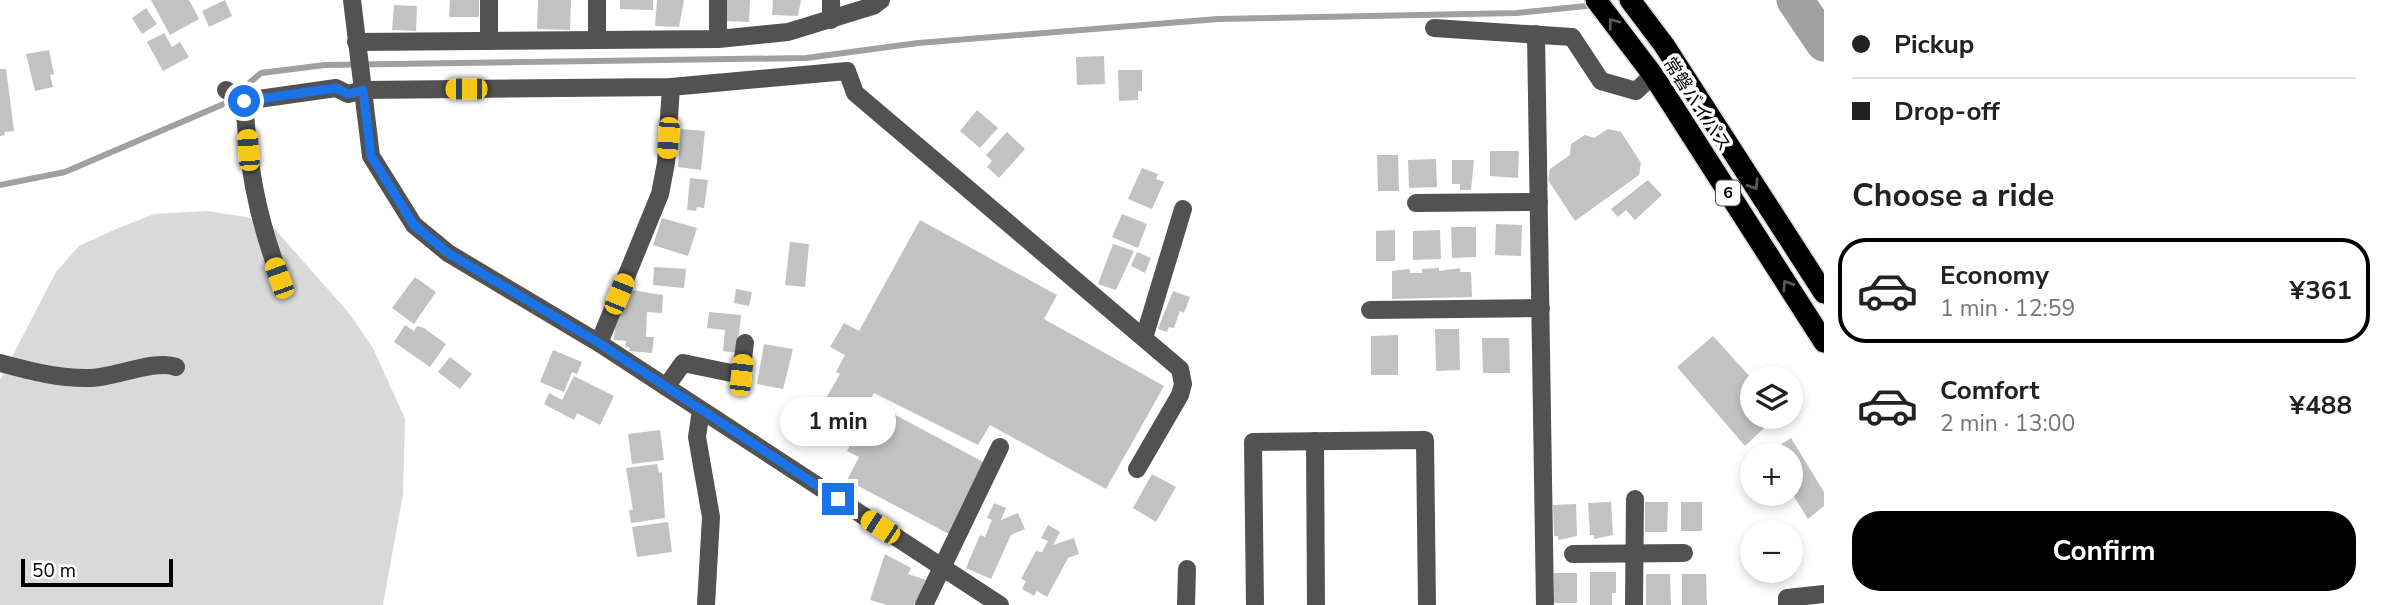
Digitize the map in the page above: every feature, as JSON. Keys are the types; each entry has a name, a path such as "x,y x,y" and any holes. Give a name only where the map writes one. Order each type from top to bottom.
{"highway":[{"name":"常磐バイパス","path":"1596,0 1653,75 1824,342"},
{"name":"常磐バイパス","path":"1630,0 1664,45 1824,293"}],"street":[{"path":"352,0 371,156 414,225 448,253 599,343 1000,605"},
{"path":"489,0 489,41"},
{"path":"597,0 597,40"},
{"path":"718,0 718,39"},
{"path":"831,0 831,20"},
{"path":"356,42 718,39 788,32 831,20 881,0"},
{"path":"1434,28 1572,37 1601,81 1636,91 1653,75"},
{"path":"1536,34 1545,605"},
{"path":"226,90 244,101 336,88 348,94 363,90 671,87 847,72 855,93 1180,369 1183,384 1180,395 1137,468"},
{"path":"599,343 660,194 666,163 671,87"},
{"path":"244,101 249,175 262,231 279,278"},
{"path":"1416,204 1539,202"},
{"path":"1144,338 1183,209"},
{"path":"1370,310 1541,307"},
{"path":"666,387 683,363 741,375 745,343"},
{"path":"0,363 36,373 91,378 121,375 167,363 176,367"},
{"path":"701,410 697,437 710,517 706,605"},
{"path":"1255,605 1253,442 1425,440 1427,605"},
{"path":"1315,441 1316,605"},
{"path":"924,605 1000,447"},
{"path":"1634,605 1635,499"},
{"path":"1573,554 1684,552"},
{"path":"1186,605 1187,569"},
{"path":"1787,605 1787,598 1824,594"}],"shaded area":[{"path":"207,211 246,217 272,226 348,312 373,348 405,419 403,494 383,605 0,605 0,380 56,272 79,246 114,230 154,214"}],"building":[{"path":"151,0 189,0 199,19 170,35"},
{"path":"225,0 232,16 209,27 202,11"},
{"path":"450,0 479,0 479,17 449,17"},
{"path":"538,0 571,0 570,30 537,29"},
{"path":"620,0 653,0 653,10 620,9"},
{"path":"657,0 684,0 679,27 655,26"},
{"path":"725,0 750,0 749,22 724,21"},
{"path":"773,0 801,0 798,16 772,15"},
{"path":"394,5 417,6 416,31 392,30"},
{"path":"146,8 157,24 142,34 132,18"},
{"path":"164,33 172,47 180,42 189,57 163,71 147,42"},
{"path":"49,50 54,74 50,75 53,87 35,91 26,54"},
{"path":"1104,56 1105,84 1077,85 1076,57"},
{"path":"0,69 6,69 14,131 4,132 5,135 0,136"},
{"path":"1118,70 1142,70 1142,91 1138,91 1138,100 1119,101"},
{"path":"977,110 998,128 980,148 960,131"},
{"path":"681,129 705,131 701,170 678,167"},
{"path":"1608,129 1621,132 1641,163 1639,175 1575,221 1548,180 1550,169 1570,155 1571,144 1585,135 1594,138"},
{"path":"1007,132 1025,149 999,178 987,167 992,161 986,155"},
{"path":"1490,151 1519,151 1518,178 1490,176"},
{"path":"1377,155 1398,155 1399,191 1378,191"},
{"path":"1436,159 1437,187 1409,188 1408,160"},
{"path":"1452,160 1474,160 1471,190 1460,190 1460,184 1452,184"},
{"path":"1142,168 1158,174 1156,179 1164,182 1152,209 1128,199"},
{"path":"690,178 708,180 704,208 697,207 696,211 687,210"},
{"path":"1648,180 1662,195 1635,220 1626,210 1618,217 1611,209"},
{"path":"1122,214 1147,224 1138,248 1112,237"},
{"path":"662,218 697,228 688,256 653,245"},
{"path":"920,220 1057,295 1044,319 1164,386 1106,489 990,425 978,445 874,393 859,419 825,400 840,374 836,372 845,355 830,347 844,323 859,331"},
{"path":"1496,224 1522,225 1521,256 1495,255"},
{"path":"1451,227 1476,227 1476,257 1452,258"},
{"path":"1395,230 1395,261 1376,261 1376,231"},
{"path":"1440,230 1441,259 1413,260 1413,231"},
{"path":"790,242 809,244 805,287 785,285"},
{"path":"1113,244 1134,251 1116,290 1098,284"},
{"path":"1137,252 1151,258 1145,273 1131,266"},
{"path":"654,267 686,269 684,288 653,285"},
{"path":"1439,268 1439,271 1460,268 1460,272 1471,272 1472,297 1392,299 1392,271 1410,269 1410,273 1422,273 1422,269"},
{"path":"415,277 436,292 414,324 392,308"},
{"path":"625,289 663,295 662,313 647,312 646,337 654,337 652,353 629,351 630,348 625,347 626,341 614,340 616,315 620,315 620,307 625,308"},
{"path":"736,289 752,292 749,306 734,303"},
{"path":"1173,291 1190,297 1184,313 1180,311 1174,328 1169,327 1167,332 1158,329"},
{"path":"709,312 741,315 737,353 723,351 725,330 707,328"},
{"path":"405,325 414,331 417,326 424,328 446,344 430,367 394,342"},
{"path":"1435,329 1459,329 1460,370 1436,371"},
{"path":"1398,335 1398,375 1371,375 1371,336"},
{"path":"1713,336 1740,366 1740,429 1763,429 1748,443 1742,443 1677,367"},
{"path":"1482,338 1509,338 1510,373 1483,373"},
{"path":"764,344 793,349 783,389 757,384"},
{"path":"553,350 582,362 577,374 572,372 564,392 540,382"},
{"path":"450,357 472,374 460,389 438,372"},
{"path":"574,376 614,396 600,425 577,413 574,420 544,404 549,393 562,400"},
{"path":"873,403 987,464 949,534 847,480 859,457 847,451"},
{"path":"660,430 664,460 632,464 628,434"},
{"path":"1803,458 1824,492 1824,506 1808,519 1800,506 1803,506"},
{"path":"657,464 659,473 662,472 665,518 631,523 629,510 633,510 626,468"},
{"path":"1152,474 1176,487 1156,522 1133,508"},
{"path":"1611,502 1613,535 1594,539 1594,535 1590,535 1588,503"},
{"path":"1645,502 1668,502 1667,532 1645,532"},
{"path":"1681,502 1702,502 1702,531 1681,531"},
{"path":"994,503 1006,508 1001,520 1018,513 1025,529 1011,535 991,579 966,568 980,535 985,537 992,520 987,518"},
{"path":"1576,504 1577,536 1559,540 1558,536 1554,536 1553,505"},
{"path":"668,522 672,552 637,557 632,527"},
{"path":"1048,525 1060,532 1053,545 1074,538 1079,554 1068,558 1047,597 1037,591 1034,596 1022,589 1026,581 1021,579 1036,551 1042,552 1048,541 1041,538"},
{"path":"885,554 911,568 908,574 926,580 914,605 887,605 870,600"},
{"path":"1590,572 1616,572 1616,593 1612,593 1612,605 1590,605"},
{"path":"1554,573 1577,573 1577,603 1554,603"},
{"path":"1646,574 1670,574 1671,605 1646,605"},
{"path":"1682,574 1706,574 1707,605 1682,605"}],"waterway":[{"path":"1795,0 1824,43"},
{"path":"0,185 65,172 226,103 261,73 325,65 806,58 918,43 1218,19 1517,13 1596,5"}],"route":[{"path":"244,101 336,88 348,94 363,90 371,156 414,225 448,253 599,343 838,499"}]}
